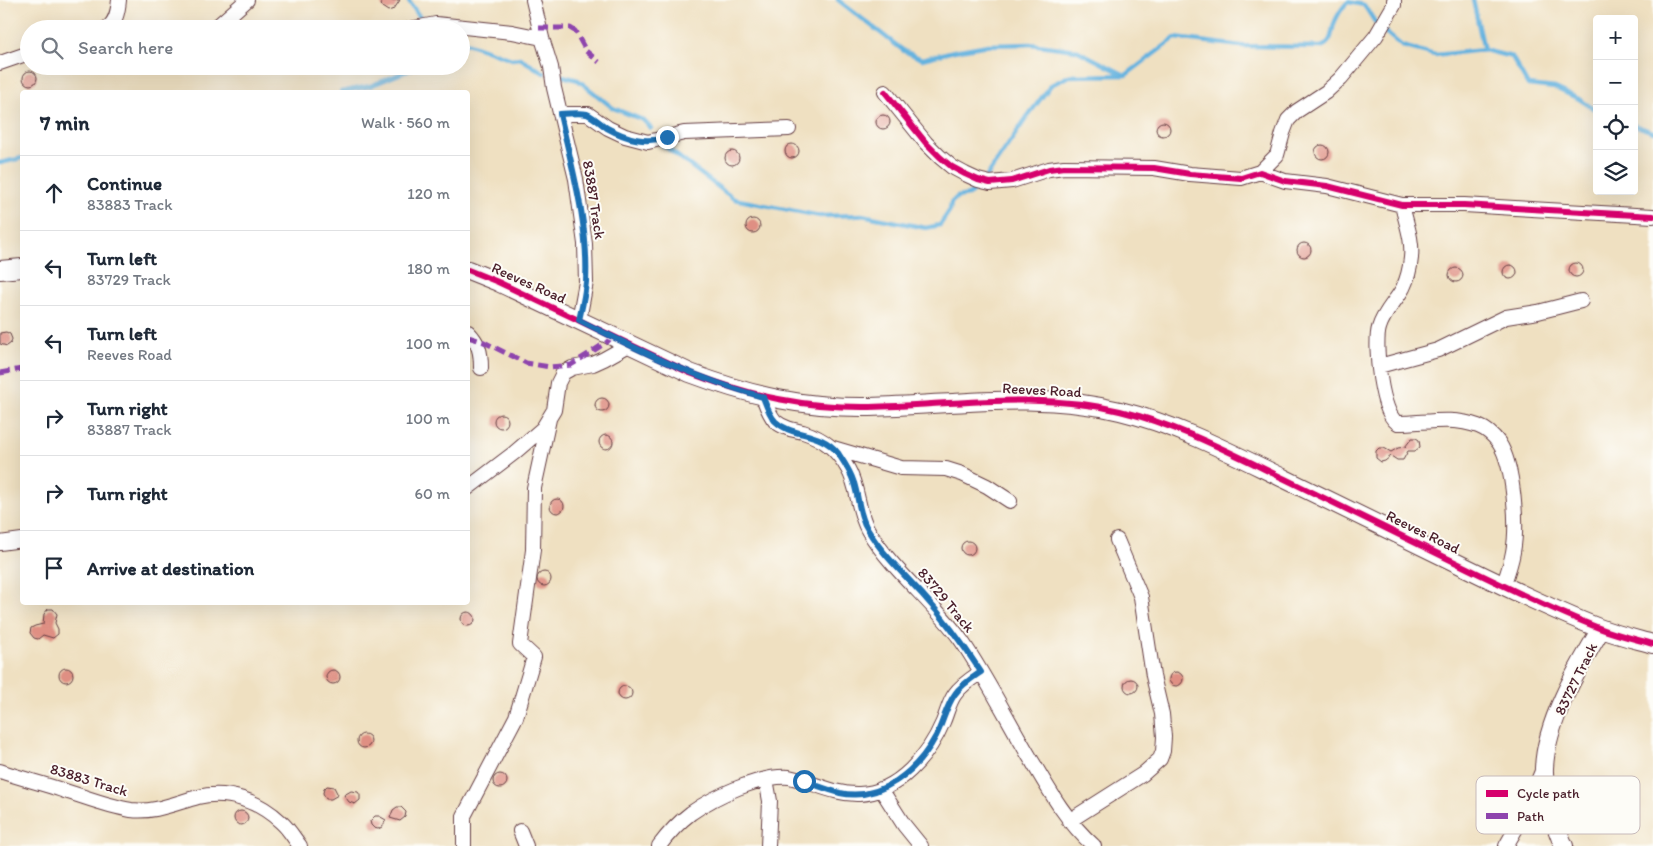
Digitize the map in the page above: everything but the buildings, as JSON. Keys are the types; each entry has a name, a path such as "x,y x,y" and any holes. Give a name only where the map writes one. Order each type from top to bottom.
{"street":[{"path":"114,20 120,0"},
{"path":"224,20 247,0"},
{"name":"83887 Track","path":"533,0 551,67 576,179 585,244 586,282 579,320"},
{"path":"885,92 926,143 940,157 965,174 990,183 1012,181 1048,169 1064,167 1154,168 1190,174 1241,178 1260,172 1277,155 1288,120 1297,111 1326,92 1341,78 1376,36 1394,5 1394,0"},
{"path":"470,28 512,32 542,38"},
{"path":"0,63 20,56"},
{"path":"560,114 588,114 608,128 642,141 657,140 684,133 789,129"},
{"path":"1260,172 1285,181 1327,186 1402,205 1464,205 1653,216"},
{"path":"1402,205 1412,245 1411,260 1404,286 1384,317 1379,328 1377,341 1386,409 1394,421 1404,423 1446,420 1480,427 1490,433 1499,443 1510,473 1515,519 1514,551 1503,586"},
{"path":"0,270 20,268"},
{"name":"Reeves Road","path":"470,271 498,282 690,373 721,385 763,397 814,404 869,407 1014,400 1058,400 1119,411 1169,426 1212,444 1503,586 1601,629 1653,644"},
{"path":"1380,366 1438,350 1506,317 1538,312 1581,301"},
{"path":"470,334 481,351 481,368"},
{"path":"470,486 543,428 554,410 558,383 563,373 572,368 599,362 629,345"},
{"name":"83729 Track","path":"763,397 776,422 790,429 819,438 833,448 851,476 868,531 896,567 952,629 981,672 1044,782 1069,821 1094,846"},
{"path":"464,846 464,816 516,717 534,657 520,644 533,550 534,488 549,418"},
{"path":"833,448 852,452 901,468 946,469 979,482 1010,500"},
{"path":"0,544 20,540"},
{"path":"1069,821 1143,774 1160,759 1163,751 1162,714 1153,676 1141,597 1117,540"},
{"name":"83727 Track","path":"1545,776 1544,768 1546,750 1559,709 1601,629"},
{"path":"659,846 675,827 704,805 732,791 766,779 789,777 841,793 860,794 881,789 891,784 907,773 922,757 935,738 954,695 981,672"},
{"path":"1540,776 1544,768"},
{"name":"83883 Track","path":"0,771 88,800 131,810 152,810 176,805 198,797 234,796 251,801 281,822 300,846"},
{"path":"766,779 770,801 768,846"},
{"path":"881,789 904,825 921,846"},
{"path":"520,831 526,846"},
{"path":"1506,846 1513,834"},
{"name":"83727 Track","path":"1560,834 1564,846"}],"waterway":[{"path":"408,0 421,19"},
{"path":"838,0 904,51 922,59 988,45 1030,44 1076,50 1125,75"},
{"path":"1473,0 1484,50"},
{"path":"987,176 1051,85 1069,76 1126,75 1175,38 1241,46 1321,47 1328,42 1334,23 1348,2 1364,5 1377,25"},
{"path":"1385,32 1402,46 1435,55 1484,50 1512,57 1528,85 1555,88 1579,99 1593,108"},
{"path":"470,44 512,59 520,58 544,73"},
{"path":"351,90 370,86 397,75"},
{"path":"563,76 578,80 613,108 643,120 651,128"},
{"path":"1638,126 1653,132"},
{"path":"663,145 734,199 820,216 862,215 926,228 940,225 950,210 951,203 957,197 969,195 980,185"},
{"path":"0,163 20,158"}],"marked path":[{"path":"539,28 570,28 575,31 586,51 599,62"},
{"path":"470,338 484,342 526,363 550,367 571,365 612,337"},
{"path":"0,373 20,369"}],"cycle path":[{"path":"885,92 926,143 940,157 952,167 965,174 990,183 1012,181 1049,169 1064,167 1154,168 1190,174 1241,178 1260,172 1285,181 1327,186 1402,205 1464,205 1653,216"},
{"path":"470,271 498,282 690,373 735,388 778,399 846,407 1026,400 1089,405 1142,417 1224,450 1550,607 1606,630 1653,644"}],"route":[{"path":"667,137 648,142 642,141 608,128 588,114 560,114 576,179 585,244 586,282 579,320 690,373 721,385 763,397 776,422 790,429 819,438 831,446 854,481 859,506 868,531 896,567 952,629 981,672 969,680 954,695 935,738 922,757 907,773 891,784 870,793 860,794 841,793 804,781"}]}
